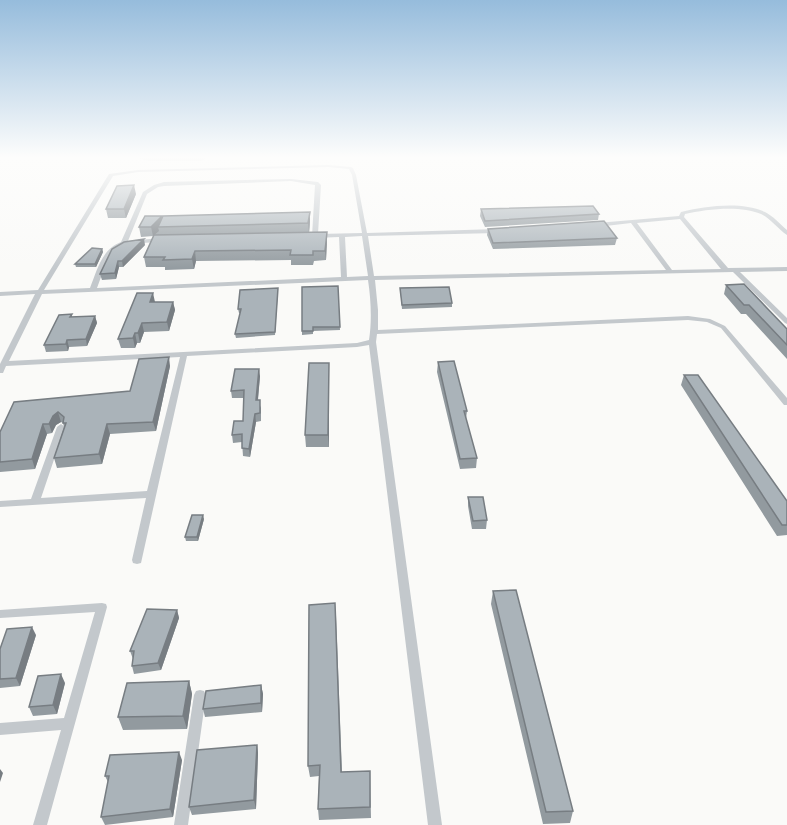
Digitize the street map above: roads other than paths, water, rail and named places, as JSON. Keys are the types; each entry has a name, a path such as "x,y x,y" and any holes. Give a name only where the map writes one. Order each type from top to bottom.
{"lane":[{"path":"2,368 40,292 100,194"},
{"path":"124,243 144,194"},
{"path":"315,237 317,194"},
{"path":"357,194 371,278 373,337 435,825"},
{"path":"593,225 681,217 683,213 699,210 750,210 767,216 787,233"},
{"path":"681,217 726,270"},
{"path":"633,222 671,272"},
{"path":"303,237 509,231"},
{"path":"342,236 344,279"},
{"path":"93,290 107,252 124,243 168,240"},
{"path":"0,294 371,278 787,268"},
{"path":"735,270 787,322"},
{"path":"2,368 357,345 373,337 688,318 708,320 723,327 787,403"},
{"path":"137,560 184,355"},
{"path":"35,502 61,427"},
{"path":"0,504 151,494"},
{"path":"0,614 102,607 40,825"},
{"path":"181,825 200,695"},
{"path":"0,729 69,723"}]}
